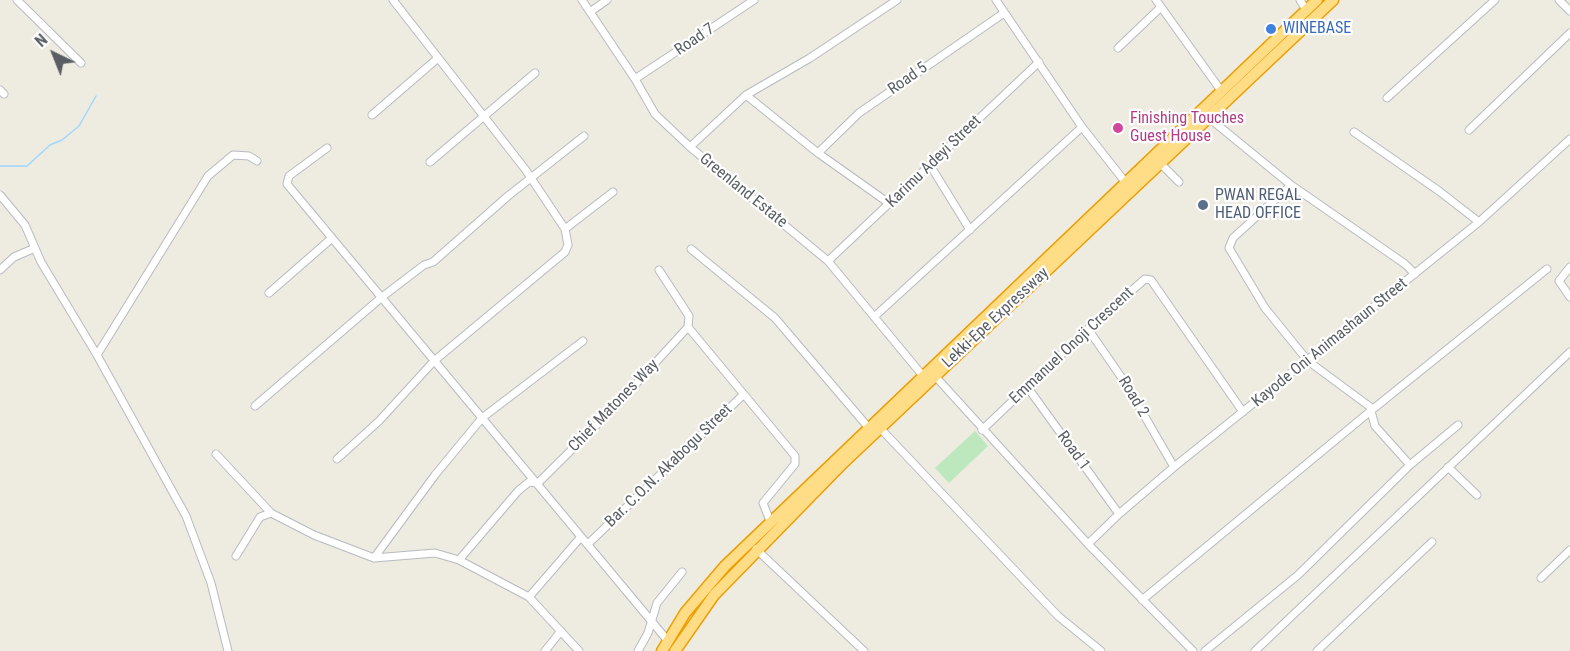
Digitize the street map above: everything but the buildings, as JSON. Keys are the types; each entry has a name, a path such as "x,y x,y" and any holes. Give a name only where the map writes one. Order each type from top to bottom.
{"highway":[{"name":"Lekki-Epe Expressway","path":"675,651 698,615 756,549 1126,183 1317,0"},
{"name":"Lekki-Epe Expressway","path":"993,315 1209,118 1332,0"},
{"name":"Lekki-Epe Expressway","path":"662,651 710,582 868,427 929,376"}],"street":[{"path":"17,0 81,63"},
{"path":"337,459 379,422 434,361 565,252 567,233 530,178 393,0"},
{"name":"Greenland Estate","path":"582,0 635,79 655,114 690,147 828,261 874,317 929,376 1193,651"},
{"path":"590,12 607,0"},
{"name":"Road 7","path":"635,79 754,0"},
{"path":"690,147 746,95 810,58 897,0"},
{"path":"996,0 1082,127 1126,183"},
{"path":"1156,0 1222,92"},
{"path":"1300,0 1306,10"},
{"path":"1387,98 1495,0"},
{"path":"1559,0 1570,11"},
{"path":"1118,48 1161,7"},
{"name":"Road 5","path":"818,153 859,113 1004,13"},
{"path":"1469,130 1570,33"},
{"path":"372,114 438,58"},
{"name":"Karimu Adeyi Street","path":"828,261 1039,62"},
{"path":"430,162 536,73"},
{"path":"746,95 818,153 890,204"},
{"path":"1209,118 1291,185 1405,264 1415,274"},
{"path":"874,317 1082,127"},
{"path":"1354,132 1439,190 1479,222"},
{"path":"255,406 382,297 424,265 433,262 530,178 584,136"},
{"name":"Kayode Oni Animashaun Street","path":"1088,544 1174,467 1479,222 1570,139"},
{"path":"327,147 286,180 292,192 668,641"},
{"path":"97,355 208,176 233,155 249,156 257,161"},
{"path":"1160,163 1179,182"},
{"path":"930,165 970,230"},
{"path":"1291,185 1233,238 1228,248 1265,308 1308,361 1372,410 1375,426 1410,465"},
{"path":"567,233 613,192"},
{"path":"0,195 25,225 35,248 186,516 211,583 228,651"},
{"path":"269,293 332,238"},
{"path":"0,270 14,257 35,248"},
{"path":"691,249 775,318 868,427"},
{"path":"1570,267 1559,281 1570,297"},
{"path":"1142,600 1547,269"},
{"name":"Bar. C.O.N. Akabogu Street","path":"588,544 743,395 688,327 689,316 659,270"},
{"name":"Emmanuel Onoji Crescent","path":"982,430 1143,280 1151,280 1243,412"},
{"name":"Chief Matones Way","path":"459,560 524,485 529,482 538,483 614,408 688,327"},
{"name":"Road 2","path":"1088,329 1126,384 1174,467"},
{"path":"374,558 435,475 482,418 582,341"},
{"path":"1255,651 1570,352"},
{"name":"Road 1","path":"1028,388 1119,514"},
{"path":"743,395 795,456 792,468 763,503 770,521"},
{"path":"1205,651 1298,575 1410,465 1458,425"},
{"path":"880,428 1058,616 1101,651"},
{"path":"216,454 271,513 315,535 374,558 423,552 459,560 529,597 579,651"},
{"path":"1449,467 1477,495"},
{"path":"236,556 260,517 271,513"},
{"path":"529,597 580,538"},
{"path":"1317,651 1432,542"},
{"path":"756,549 864,651"},
{"path":"1540,578 1570,550"},
{"path":"638,651 663,595 682,572"},
{"path":"545,651 561,631"}],"green space":[{"path":"975,431 988,446 949,483 935,468"}],"waterway":[{"path":"0,166 27,166 50,145 62,140 79,126 96,96"}],"place":[{"name":"WINEBASE","path":"1271,29"},
{"name":"Finishing Touches Guest House","path":"1118,128"},
{"name":"PWAN REGAL HEAD OFFICE","path":"1203,205"}]}
